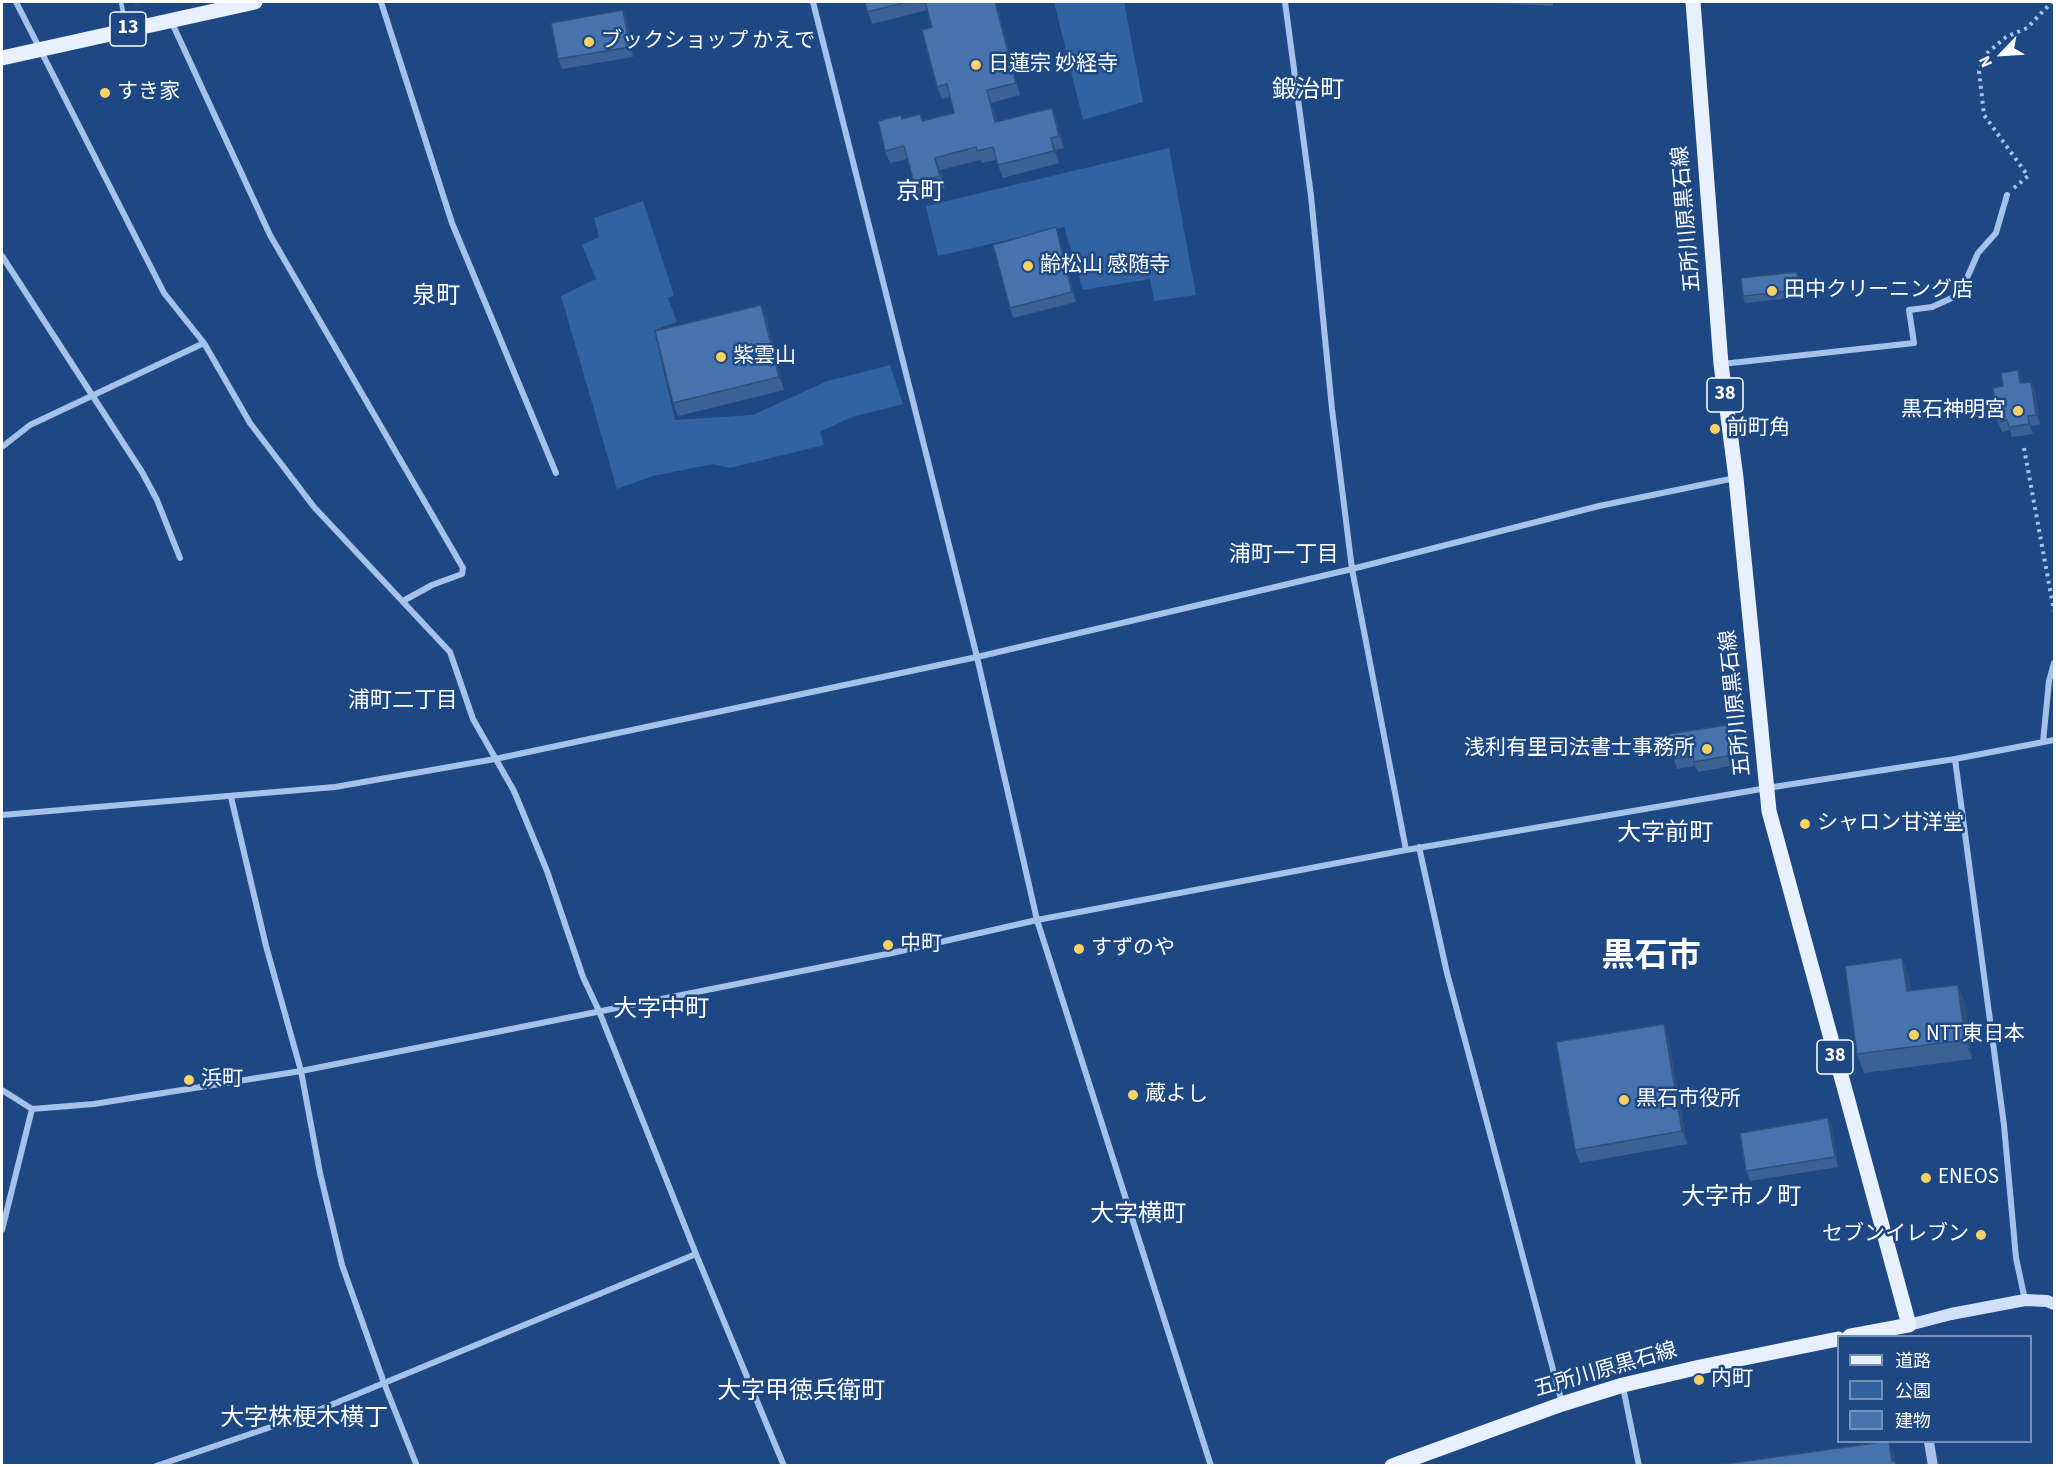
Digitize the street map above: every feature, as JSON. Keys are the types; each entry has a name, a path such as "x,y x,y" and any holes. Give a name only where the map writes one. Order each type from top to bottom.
{"main road":[{"name":"13","path":"2,58 255,2"},
{"name":"五所川原黒石線","path":"1693,2 1721,364 1736,478 1769,811 1910,1331"},
{"path":"1862,1335 1910,1331 1951,1314 2025,1300 2047,1301 2055,1304"},
{"name":"五所川原黒石線","path":"1392,1466 1562,1404 1623,1385 1837,1339"}],"street":[{"path":"16,2 164,293 204,344 250,423 300,489 450,652 473,719 514,791 547,871 583,977 599,1011 784,1466"},
{"path":"381,2 452,223 556,473"},
{"path":"813,2 977,657 1037,920 1211,1466"},
{"path":"1285,2 1311,196 1332,409 1352,569 1406,850"},
{"path":"171,20 270,235 463,568 462,574 432,585 404,601"},
{"path":"1721,364 1914,343 1909,310 1932,307 1954,297 1967,278 1978,253 1996,233 2007,195"},
{"path":"2,256 91,395 125,442 157,500 180,558"},
{"path":"2,447 30,425 204,344"},
{"path":"2,815 335,787 495,759 977,657 1352,569 1599,506 1736,478"},
{"path":"2043,742 2049,681 2055,663"},
{"path":"2,1090 32,1109 94,1104 301,1071 892,953 1037,920 1419,847 1767,788 1955,759 2055,740"},
{"path":"1955,759 2004,1125 2016,1258 2025,1300"},
{"path":"231,797 266,946 301,1071 320,1173 342,1265 384,1383 417,1466"},
{"path":"1419,847 1447,973 1562,1404"},
{"path":"2,1230 32,1109"},
{"path":"156,1466 309,1414 696,1254"},
{"path":"1623,1385 1639,1466"},
{"path":"1929,1443 1933,1466"},
{"path":"183,1456 187,1466"}],"lane":[{"path":"121,2 126,30"}],"path":[{"path":"2007,195 2028,176 1984,115 1979,71 1986,55 2006,37 2027,28 2052,2"},
{"path":"2024,448 2055,611"}],"green space":[{"path":"1054,2 1124,2 1143,102 1083,120"},
{"path":"1169,148 1196,295 1154,301 1150,279 1083,290 1064,227 938,256 926,206"},
{"path":"643,201 674,295 668,298 677,322 654,330 675,420 753,415 827,381 890,365 903,404 852,417 820,432 824,445 730,468 713,464 653,476 617,489 561,296 596,279 582,245 599,237 594,218"}],"building":[{"path":"865,2 907,2 867,12"},
{"path":"925,2 995,2 1016,83 987,90 995,122 1052,108 1059,136 1051,138 1054,151 998,165 993,147 977,151 976,147 935,158 940,176 914,183 904,146 885,151 878,121 901,115 902,119 920,114 922,121 954,113 947,84 937,87 922,30 932,27"},
{"path":"623,10 630,47 558,59 551,23"},
{"path":"1056,227 1072,292 1010,308 993,245"},
{"name":"田中クリーニング店","path":"1797,272 1799,290 1743,296 1741,278"},
{"path":"761,305 779,377 673,403 655,331"},
{"name":"黒石神明宮","path":"2018,370 2020,383 2031,382 2036,415 2028,416 2029,424 2009,427 2007,420 1998,422 1993,388 2003,386 2001,373"},
{"name":"浅利有里司法書士事務所","path":"1733,724 1736,744 1727,756 1694,762 1693,756 1674,759 1669,734"},
{"name":"NTT東日本","path":"1902,958 1907,991 1958,985 1965,1040 1857,1054 1845,966"},
{"name":"黒石市役所","path":"1664,1024 1682,1131 1575,1150 1556,1042"},
{"path":"1828,1118 1835,1157 1746,1171 1740,1133"},
{"path":"1875,1443 1889,1443 1892,1461 1895,1461 1896,1466 1711,1466"}],"place":[{"name":"ブックショップ かえで","path":"589,42"},
{"name":"日蓮宗 妙経寺","path":"976,65"},
{"name":"すき家","path":"105,93"},
{"name":"齢松山 感随寺","path":"1028,266"},
{"name":"田中クリーニング店","path":"1772,291"},
{"name":"紫雲山","path":"721,357"},
{"name":"黒石神明宮","path":"2018,411"},
{"name":"前町角","path":"1715,429"},
{"name":"浅利有里司法書士事務所","path":"1707,749"},
{"name":"シャロン甘洋堂","path":"1805,824"},
{"name":"中町","path":"888,945"},
{"name":"すずのや","path":"1079,949"},
{"name":"NTT東日本","path":"1914,1035"},
{"name":"浜町","path":"189,1080"},
{"name":"蔵よし","path":"1133,1095"},
{"name":"黒石市役所","path":"1624,1100"},
{"name":"ENEOS","path":"1926,1178"},
{"name":"セブンイレブン","path":"1981,1235"},
{"name":"内町","path":"1699,1380"}],"district":[{"name":"鍛治町","path":"1308,92"},
{"name":"京町","path":"920,194"},
{"name":"泉町","path":"436,298"},
{"name":"浦町一丁目","path":"1284,556"},
{"name":"浦町二丁目","path":"403,702"},
{"name":"大字前町","path":"1665,835"},
{"name":"黒石市","path":"1651,959"},
{"name":"大字中町","path":"661,1011"},
{"name":"大字市ノ町","path":"1741,1199"},
{"name":"大字横町","path":"1138,1216"},
{"name":"大字甲徳兵衛町","path":"801,1393"},
{"name":"大字株梗木横丁","path":"304,1420"}]}
